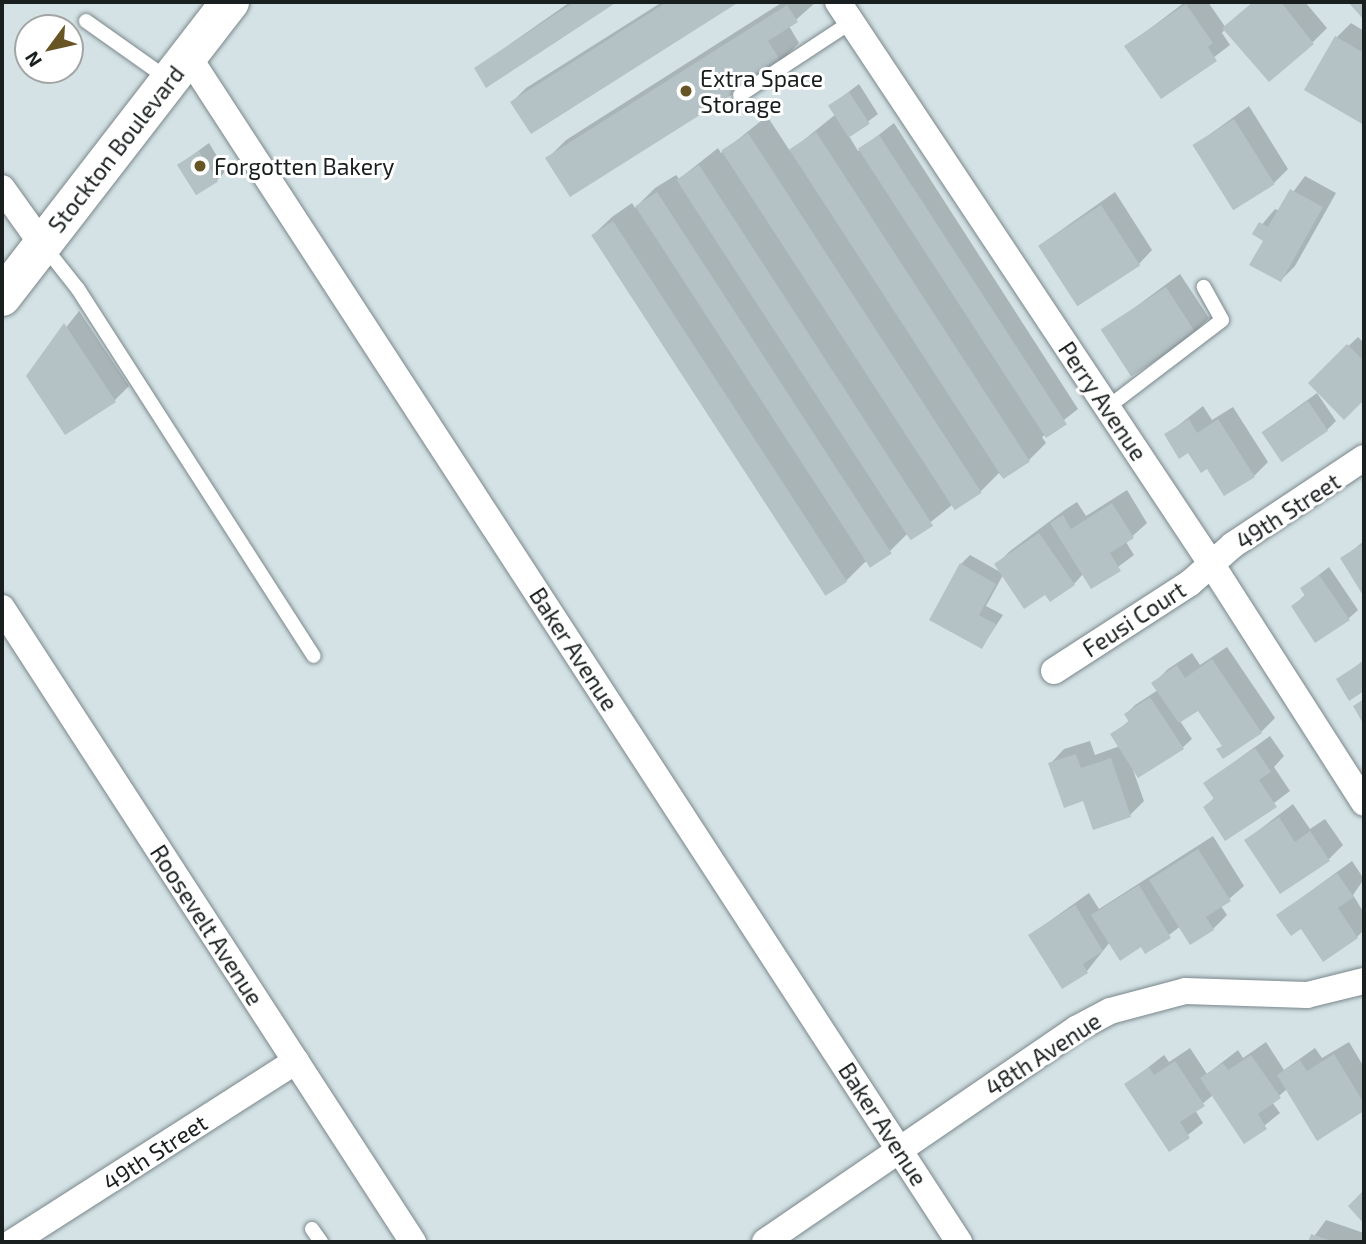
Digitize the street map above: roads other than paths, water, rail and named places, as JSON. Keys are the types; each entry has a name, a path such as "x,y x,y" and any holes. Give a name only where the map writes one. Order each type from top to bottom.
{"main road":[{"name":"Stockton Boulevard","path":"2,297 230,2"}],"street":[{"name":"Perry Avenue","path":"845,12 1212,565 1364,803"},
{"name":"Baker Avenue","path":"179,68 959,1242"},
{"path":"2,188 42,244"},
{"name":"49th Street","path":"1212,565 1233,545 1364,458"},
{"name":"Feusi Court","path":"1054,671 1212,565"},
{"name":"Roosevelt Avenue","path":"2,608 413,1242"},
{"name":"48th Avenue","path":"765,1242 1076,1029 1110,1011 1185,991 1307,995 1364,981"},
{"name":"49th Street","path":"13,1242 296,1061"}],"lane":[{"path":"740,95 845,12"},
{"path":"86,21 179,68"},
{"path":"42,244 78,289 314,656"},
{"path":"1108,407 1222,320 1203,287"},
{"path":"312,1229 321,1242"}],"place":[{"name":"Extra Space Storage","path":"686,91"},
{"name":"Forgotten Bakery","path":"200,166"}]}
